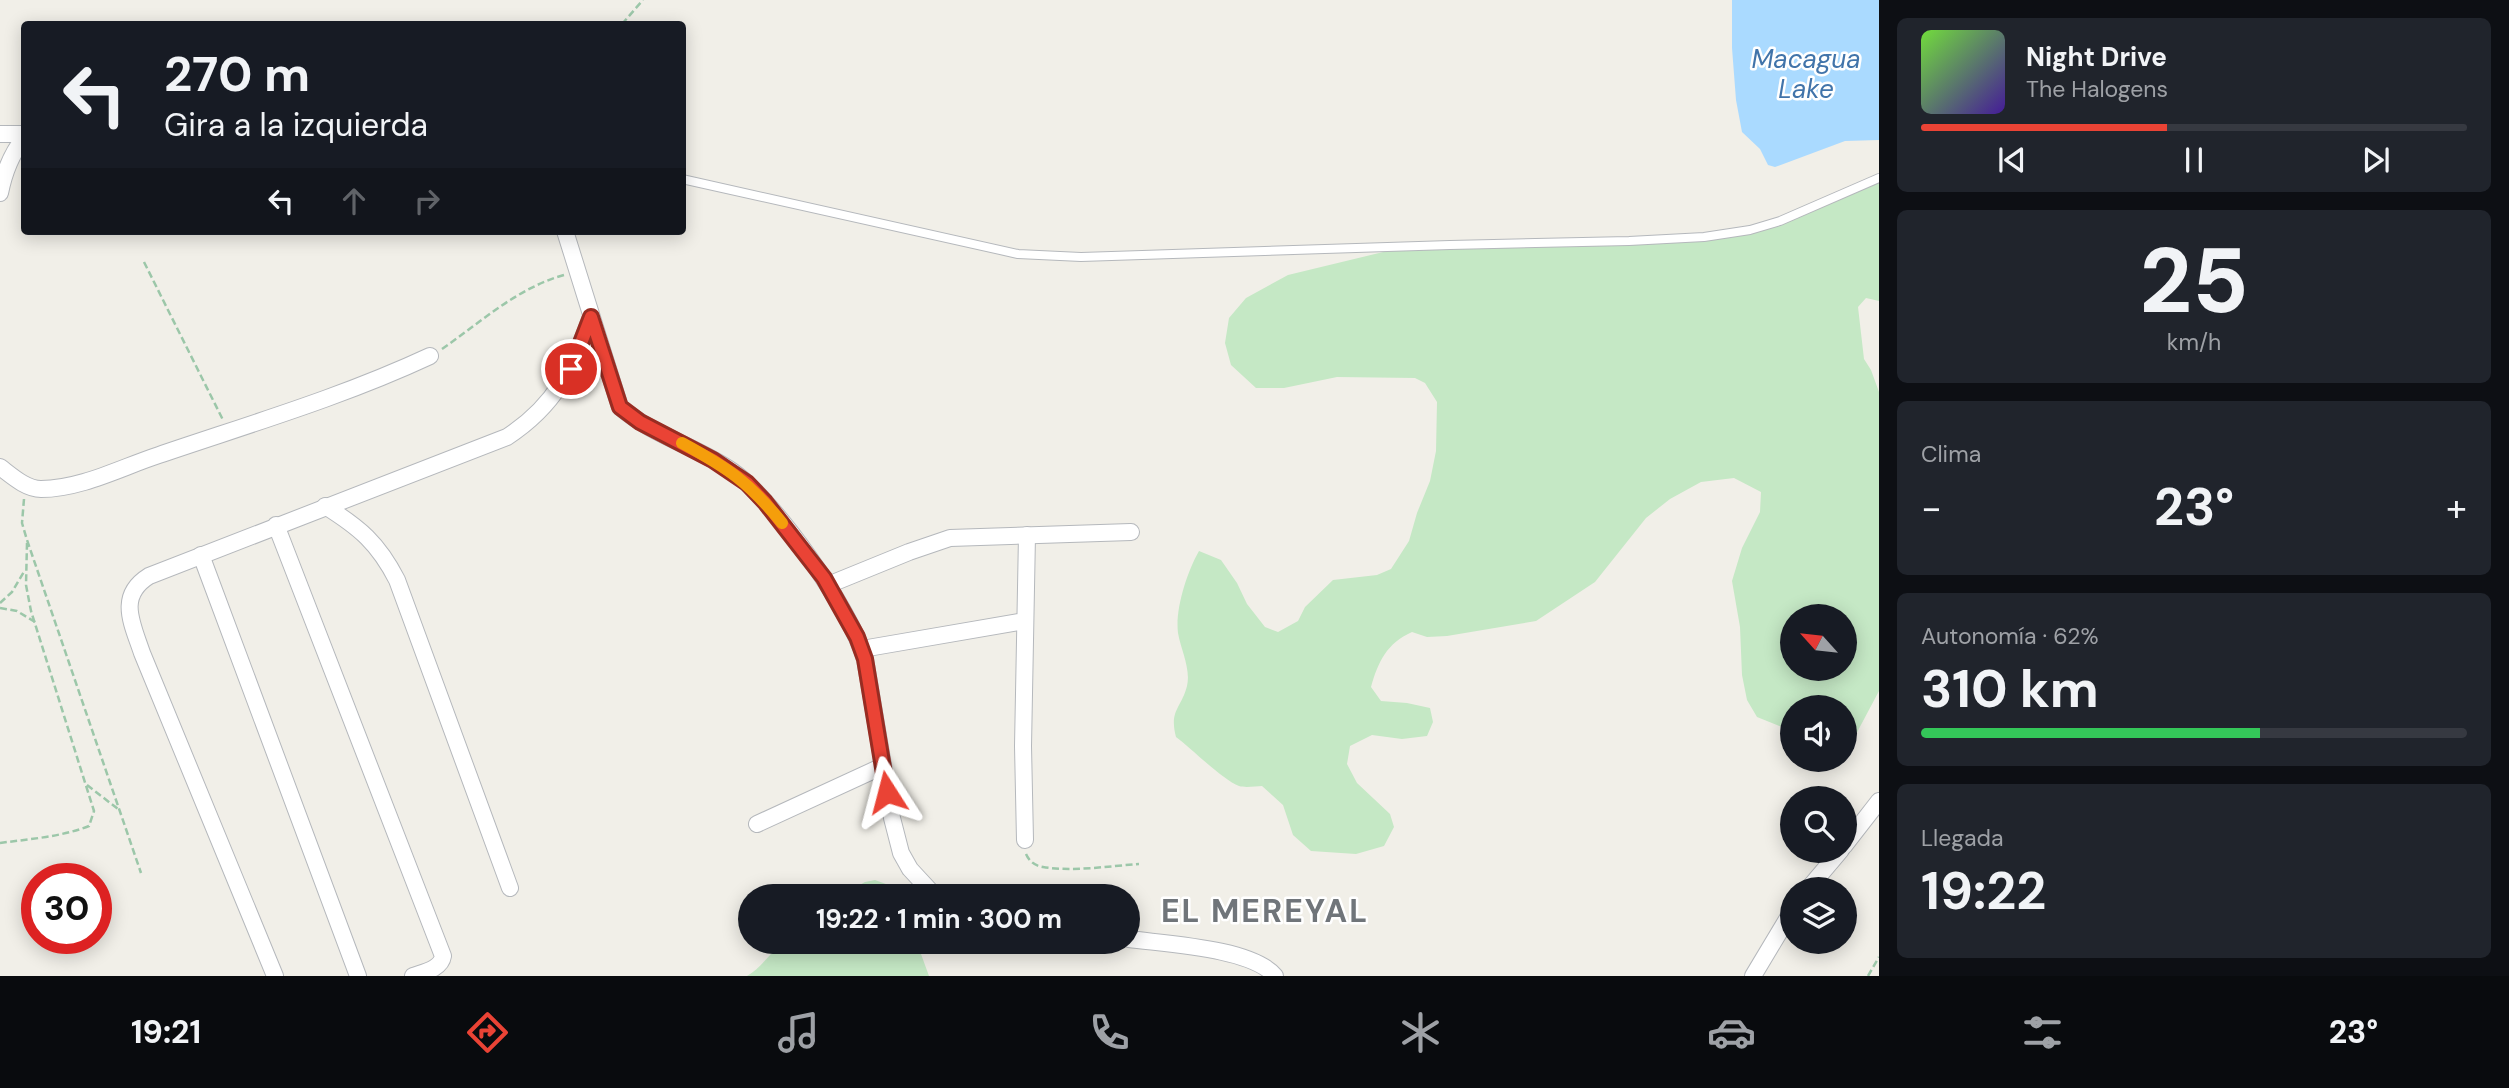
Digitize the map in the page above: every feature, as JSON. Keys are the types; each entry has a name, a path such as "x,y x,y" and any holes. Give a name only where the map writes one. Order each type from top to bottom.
{"street":[{"path":"0,134 21,136"},
{"path":"0,193 7,169 21,141"},
{"path":"566,235 620,407 640,422 713,460 747,483 788,530 828,585 862,649 892,818 901,852 910,869 924,884"},
{"path":"275,976 142,653 131,613 131,593 139,582 149,576 507,437 529,423 544,408 566,377 591,317"},
{"path":"0,467 27,486 54,489 92,479 333,397 430,356"},
{"path":"325,506 351,522 375,544 397,580 510,888"},
{"path":"276,525 443,956 438,966 412,976"},
{"path":"828,585 950,538 1131,532"},
{"path":"1026,840 1023,746 1027,535"},
{"path":"201,555 358,976"},
{"path":"862,649 1025,621"},
{"path":"757,824 883,766"},
{"path":"1857,829 1879,801"},
{"path":"1818,877 1830,863"},
{"path":"1753,976 1780,931"},
{"path":"1140,941 1220,952 1262,965 1275,976"}],"lane":[{"path":"686,180 1006,252 1030,256 1081,257 1629,242 1704,237 1750,230 1780,221 1879,178"}],"path":[{"path":"625,21 643,0"},
{"path":"144,262 229,432"},
{"path":"430,356 510,299 550,279 578,272"},
{"path":"27,486 22,505 22,523 27,540 141,873"},
{"path":"0,843 47,837 89,826 94,811 35,622 26,585 27,540"},
{"path":"26,568 12,592 0,605 35,622"},
{"path":"87,785 119,810"},
{"path":"1026,840 1028,860 1042,867 1139,864"},
{"path":"1868,976 1879,957"}],"green space":[{"path":"1879,178 1879,301 1866,298 1858,307 1864,359 1879,392 1879,691 1857,732 1857,695 1780,695 1780,726 1757,717 1747,700 1742,675 1740,627 1732,581 1742,548 1760,512 1761,492 1734,478 1701,482 1670,499 1646,518 1595,582 1536,621 1447,636 1427,637 1412,632 1396,642 1380,662 1371,687 1381,701 1430,708 1433,722 1427,736 1402,739 1372,735 1350,746 1347,764 1357,783 1390,814 1394,827 1384,846 1356,854 1311,851 1293,835 1283,805 1262,786 1242,787 1232,783 1176,737 1175,715 1188,680 1178,633 1178,613 1186,580 1199,551 1221,560 1247,604 1265,627 1278,632 1298,621 1305,607 1333,580 1377,575 1391,569 1409,541 1430,481 1436,451 1437,402 1425,383 1415,378 1337,377 1284,388 1256,388 1231,365 1225,343 1229,318 1246,298 1288,275 1408,246 1630,241 1750,230"},
{"path":"875,880 886,884 861,884"},
{"path":"771,954 921,954 929,976 747,976"}],"water":[{"name":"Macagua Lake","path":"1732,0 1879,0 1879,140 1845,141 1775,167 1768,165 1760,149 1742,132 1736,100 1732,48"}],"slow traffic":[{"path":"682,443 733,471 782,523"}],"district":[{"name":"EL MEREYAL","path":"1265,911"}],"route":[{"path":"571,369 591,317 620,407 640,422 733,471 765,502 824,578 857,637 865,659 887,792"}]}
